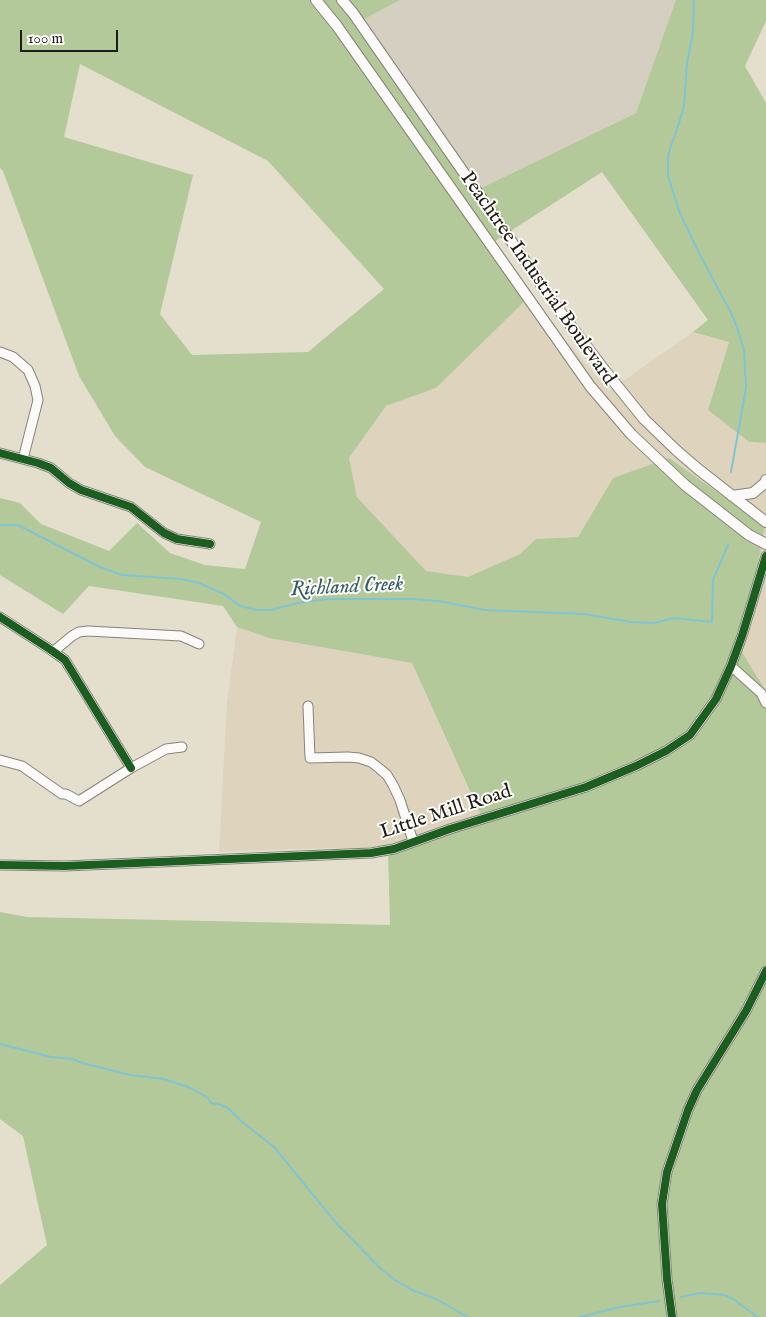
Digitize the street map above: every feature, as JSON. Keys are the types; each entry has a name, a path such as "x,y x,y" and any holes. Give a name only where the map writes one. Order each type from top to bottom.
{"main road":[{"name":"Peachtree Industrial Boulevard","path":"316,0 337,26 590,386 631,434 685,485 749,535 766,544"},
{"name":"Peachtree Industrial Boulevard","path":"342,0 353,13 571,326 644,419 698,470 766,522"},
{"path":"489,242 505,232"},
{"path":"732,496 753,493 766,480"}],"street":[{"path":"0,352 13,357 28,370 35,386 38,400 23,459"},
{"path":"0,453 51,468 81,490 131,507 164,533 177,540 210,544"},
{"name":"Little Mill Road","path":"0,865 65,866 370,853 394,850 590,785 666,751 690,735 716,699 731,666 766,556"},
{"path":"0,617 65,660 131,768"},
{"path":"54,651 72,636 79,632 88,631 181,636 200,644"},
{"path":"731,666 760,692 766,703"},
{"path":"308,706 310,758 348,756 371,762 380,769 387,775 400,800 414,842"},
{"path":"0,760 22,766 62,794 66,794 79,801 131,768 166,749 182,747"},
{"path":"672,1317 667,1279 662,1204 667,1172 688,1110 697,1090 746,1011 766,971"}],"shaded area":[{"path":"400,0 677,1 636,113 473,192 359,22"},
{"path":"529,297 609,391 693,332 729,342 708,410 749,442 766,443 766,691 742,652 765,526 613,478 578,537 536,539 520,554 468,578 426,571 357,497 349,458 386,406 436,388"},
{"path":"237,627 269,638 412,663 483,821 388,851 328,848 219,852 227,703"}],"green space":[{"path":"0,0 400,0 359,22 473,192 636,113 676,0 766,0 766,21 745,66 766,103 766,443 749,442 708,410 729,342 693,332 708,320 602,172 489,245 529,297 436,388 386,406 349,458 357,497 426,571 468,577 520,554 536,539 578,537 613,478 669,458 765,526 742,652 766,691 766,1317 0,1317 0,1285 47,1245 23,1136 0,1119 0,912 27,917 390,925 388,851 483,820 412,663 269,638 237,627 223,606 89,586 63,614 0,575 0,498 20,503 41,524 109,551 137,523 170,553 205,565 245,569 261,522 145,467 115,436 79,376 3,171 0,168","holes":["80,64 268,161 384,289 308,352 192,355 160,314 193,175 64,137"]}],"waterway":[{"path":"694,0 693,32 687,63 684,106 668,155 668,176 679,211 731,313 744,350 746,388 731,472"},
{"name":"Richland Creek","path":"0,525 18,525 100,567 122,575 181,579 196,582 224,594 240,606 257,610 271,610 297,603 328,599 412,599 438,601 485,610 584,614 631,622 655,623 674,618 712,622 713,580 728,545"},
{"path":"0,1044 51,1057 73,1059 130,1075 164,1079 191,1088 208,1098 211,1103 228,1108 241,1121 274,1147 337,1224 381,1269 412,1290 434,1298 468,1317"},
{"path":"681,1297 700,1293 725,1295 758,1317"},
{"path":"580,1317 620,1307 659,1301"}],"cycle path":[{"path":"0,453 51,468 81,490 131,507 164,533 177,539 210,544"},
{"path":"0,865 65,866 371,853 394,849 450,829 586,787 636,766 666,751 690,735 716,699 731,666 766,556"},
{"path":"0,617 65,660 131,768"},
{"path":"672,1317 667,1279 662,1204 667,1172 688,1110 697,1090 746,1011 766,971"}]}
